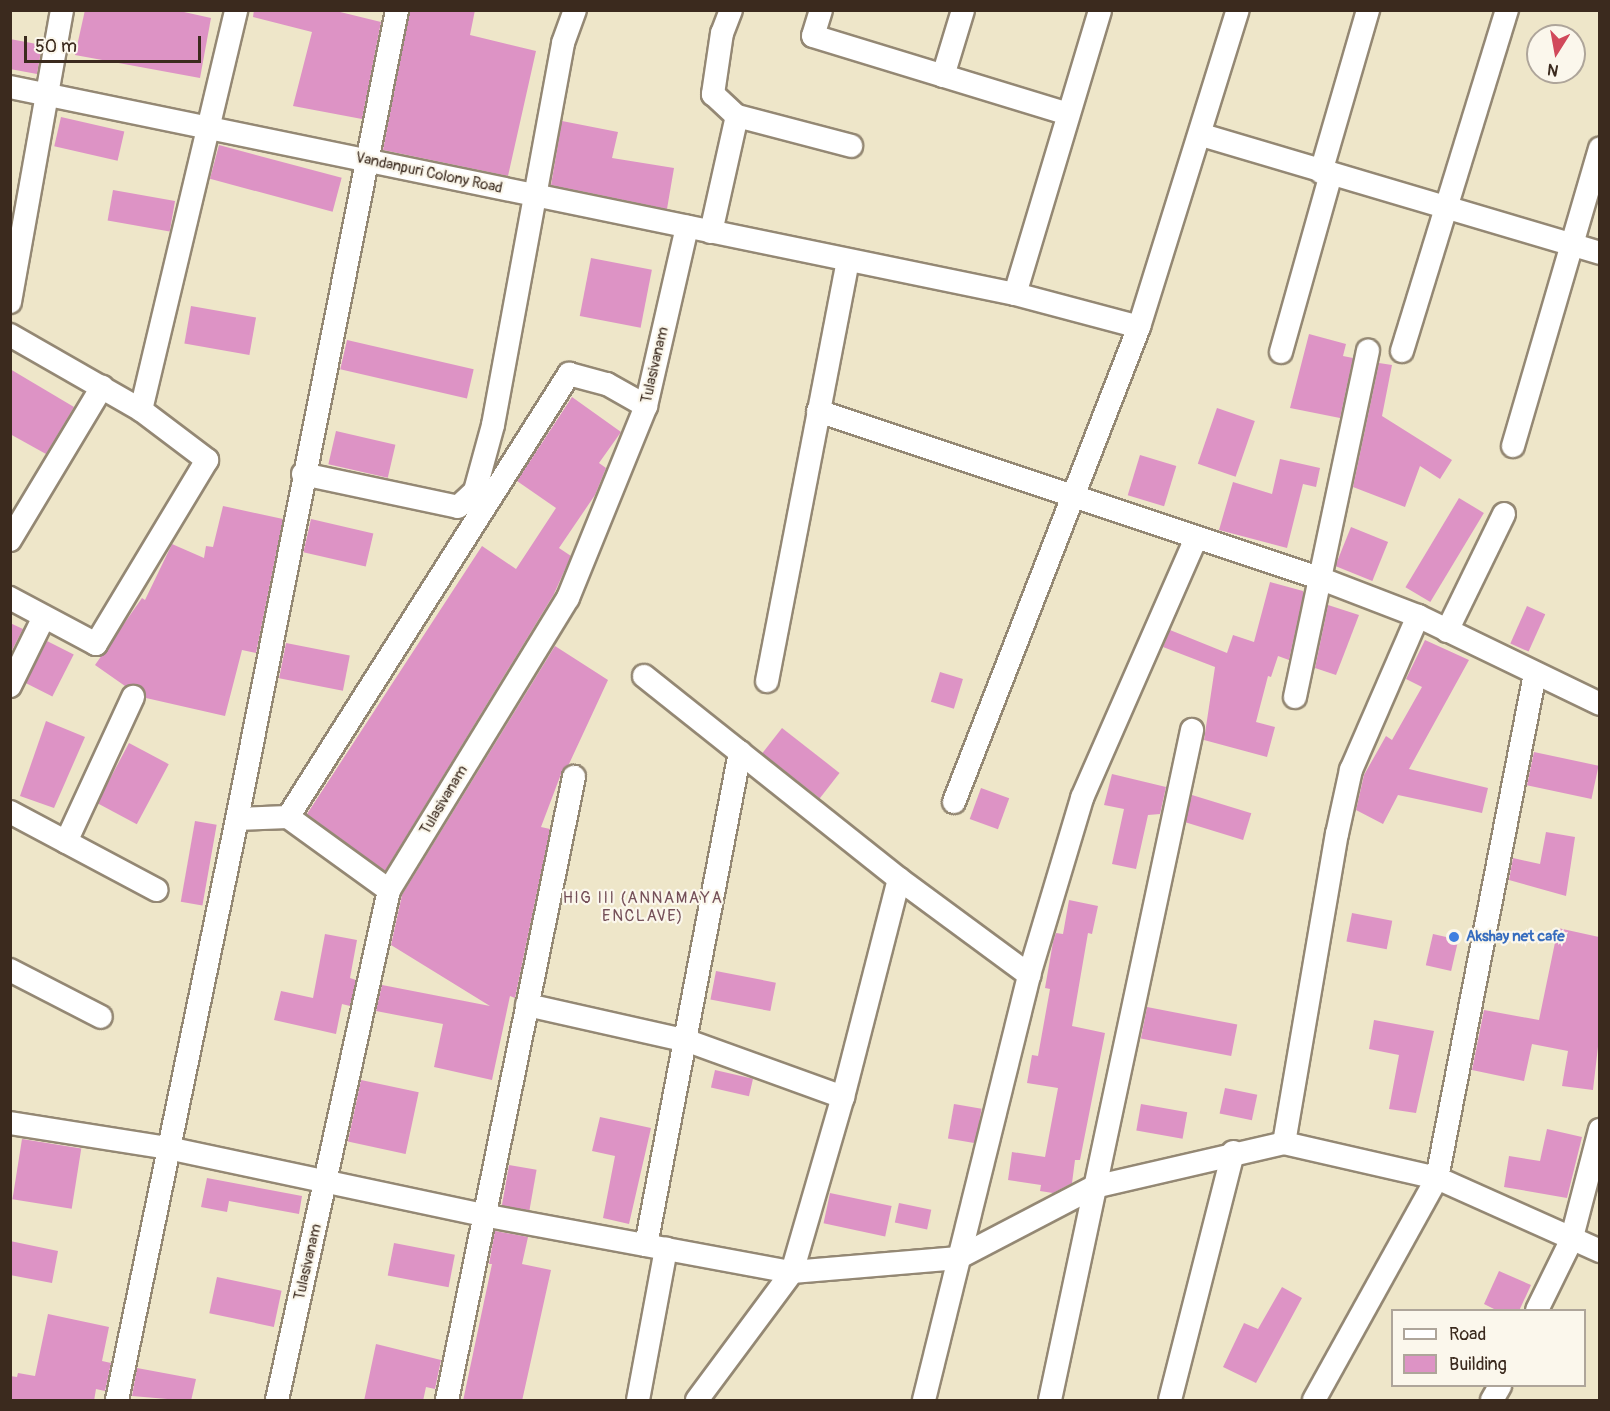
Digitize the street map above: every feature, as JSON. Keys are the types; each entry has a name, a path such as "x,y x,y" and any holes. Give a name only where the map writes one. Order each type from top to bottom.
{"street":[{"path":"10,302 62,10"},
{"path":"141,410 205,127 236,10"},
{"path":"117,1401 237,819 303,474 397,10"},
{"path":"303,474 458,507 475,491 493,425 563,43 575,10"},
{"path":"731,10 722,33 713,94 737,116 851,146"},
{"path":"821,10 813,36 1068,114"},
{"path":"944,76 963,10"},
{"path":"1015,294 1100,10"},
{"path":"954,802 1075,497 1138,327 1202,135 1238,10"},
{"path":"1281,352 1368,10"},
{"path":"1402,351 1507,10"},
{"name":"Vandanpuri Colony Road","path":"10,87 848,262 1015,294 1138,327"},
{"path":"711,232 737,116"},
{"path":"1202,135 1599,253"},
{"path":"1513,446 1599,148"},
{"name":"Tulasivanam","path":"278,1401 389,890 568,598 646,406 687,227"},
{"path":"767,681 848,262"},
{"path":"10,335 141,410 203,455 206,464 98,643 92,645 10,598"},
{"path":"1295,697 1318,578 1368,351"},
{"path":"288,817 569,374 607,384 646,406"},
{"path":"10,540 102,387"},
{"path":"818,411 1318,578 1418,616 1599,704"},
{"path":"1447,631 1504,514"},
{"path":"924,1401 1029,975 1082,798 1196,538"},
{"path":"1284,1143 1337,834 1351,770 1418,616"},
{"path":"10,686 44,617"},
{"path":"1314,1401 1437,1178 1535,674"},
{"path":"644,675 899,879 1029,975"},
{"path":"66,842 133,697"},
{"path":"1050,1401 1192,730"},
{"path":"638,1401 656,1247 688,1041 740,752"},
{"path":"447,1401 483,1215 574,777"},
{"path":"10,812 157,890"},
{"path":"237,819 288,817 389,890"},
{"path":"697,1401 792,1272 843,1097 899,879"},
{"path":"10,970 100,1017"},
{"path":"527,1005 688,1041 843,1097"},
{"path":"10,1123 168,1148 483,1215 792,1272 958,1257 1094,1187 1233,1152 1284,1143 1437,1178 1571,1241 1599,1251"},
{"path":"1538,1309 1571,1241 1599,1130"},
{"path":"1170,1401 1233,1152"},
{"path":"1492,1401 1499,1387"}],"building":[{"path":"85,10 175,10 211,18 200,78 75,55"},
{"path":"254,10 332,10 381,22 362,119 293,106 312,32 253,17"},
{"path":"410,10 475,10 470,35 536,51 508,176 383,150"},
{"path":"10,39 42,45 37,74 10,69"},
{"path":"61,117 124,132 118,161 54,146"},
{"path":"562,121 618,132 612,158 674,168 667,209 551,185"},
{"path":"219,145 342,178 333,212 210,179"},
{"path":"113,190 175,201 170,231 108,221"},
{"path":"591,258 652,270 641,328 580,316"},
{"path":"191,306 256,317 249,355 184,343"},
{"path":"1309,334 1346,344 1343,356 1353,358 1340,418 1290,408"},
{"path":"347,340 474,369 467,398 340,369"},
{"path":"1379,363 1392,365 1382,416 1452,460 1440,479 1420,466 1405,507 1353,487"},
{"path":"10,369 74,407 46,454 10,434"},
{"path":"572,397 621,432 599,463 606,468 595,495 559,548 571,556 554,594 385,871 307,814 482,546 516,569 556,508 517,481"},
{"path":"1217,408 1255,421 1236,477 1198,464"},
{"path":"336,431 395,445 388,478 328,464"},
{"path":"1140,455 1176,466 1164,506 1128,495"},
{"path":"1280,459 1320,468 1316,487 1303,484 1287,548 1219,530 1233,482 1272,494"},
{"path":"1459,498 1484,513 1430,602 1405,587"},
{"path":"223,506 283,519 256,653 242,650 225,716 146,698 139,685 125,686 95,665 142,598 145,600 172,544 204,558 206,546 213,547"},
{"path":"311,519 373,533 366,567 303,552"},
{"path":"1351,527 1388,542 1372,581 1335,566"},
{"path":"1270,582 1303,591 1303,596 1289,660 1278,656 1271,677 1268,676 1256,722 1275,727 1267,757 1204,740 1215,667 1163,647 1170,630 1227,653 1233,635 1254,642"},
{"path":"1328,605 1359,615 1336,675 1315,668"},
{"path":"1527,606 1545,614 1529,652 1510,643"},
{"path":"10,623 23,629 10,654"},
{"path":"1425,640 1469,660 1409,769 1488,788 1482,813 1398,795 1383,824 1356,810 1364,775 1386,736 1392,740 1422,687 1406,679"},
{"path":"47,641 74,655 52,696 26,683"},
{"path":"286,643 350,655 343,691 279,678"},
{"path":"555,646 608,680 569,764 561,774 541,827 550,829 515,998 510,996 492,1080 434,1067 443,1024 376,1011 382,985 490,1006 391,945 402,895"},
{"path":"940,672 963,679 954,709 931,702"},
{"path":"46,721 85,737 54,808 20,796"},
{"path":"782,728 840,773 820,798 762,753"},
{"path":"129,743 169,764 137,824 97,803"},
{"path":"1534,752 1599,766 1591,799 1527,785"},
{"path":"1112,774 1166,787 1160,814 1148,815 1136,869 1112,864 1124,809 1104,805"},
{"path":"981,788 1009,798 998,829 970,819"},
{"path":"1192,795 1251,813 1243,840 1184,822"},
{"path":"195,821 217,825 202,906 181,902"},
{"path":"1546,832 1575,837 1566,896 1509,880 1513,858 1540,864"},
{"path":"1069,900 1098,906 1092,934 1088,933 1072,1026 1105,1033 1080,1160 1075,1160 1072,1183 1053,1193 1040,1191 1041,1185 1008,1180 1012,1152 1045,1157 1058,1088 1027,1083 1032,1055 1038,1056 1050,989 1045,988 1053,942 1056,933 1063,934"},
{"path":"1352,913 1392,921 1387,949 1346,941"},
{"path":"1558,928 1599,937 1599,1038 1593,1090 1562,1086 1568,1051 1532,1044 1524,1081 1472,1070 1484,1010 1539,1020"},
{"path":"325,934 357,940 350,978 356,980 350,1006 342,1004 336,1034 274,1020 281,991 313,998"},
{"path":"1433,934 1458,940 1451,971 1426,965"},
{"path":"716,971 776,983 770,1011 710,999"},
{"path":"1147,1007 1237,1025 1231,1056 1141,1038"},
{"path":"1374,1020 1434,1031 1416,1113 1389,1109 1399,1055 1369,1049"},
{"path":"715,1070 753,1079 749,1096 711,1088"},
{"path":"361,1080 419,1092 406,1154 348,1142"},
{"path":"1225,1088 1257,1095 1252,1120 1220,1113"},
{"path":"954,1104 982,1109 975,1143 948,1138"},
{"path":"1141,1104 1187,1112 1183,1139 1136,1131"},
{"path":"600,1117 651,1128 629,1224 603,1218 615,1156 592,1151"},
{"path":"1547,1129 1582,1137 1567,1198 1504,1187 1509,1156 1540,1161"},
{"path":"22,1139 81,1148 72,1209 12,1199"},
{"path":"509,1165 537,1170 529,1210 502,1205"},
{"path":"207,1178 302,1196 299,1214 229,1201 227,1212 201,1207"},
{"path":"830,1193 892,1206 885,1236 824,1223"},
{"path":"899,1203 931,1210 927,1229 895,1223"},
{"path":"495,1231 528,1237 522,1264 551,1270 522,1401 463,1401 492,1264 489,1264"},
{"path":"10,1241 58,1251 52,1283 10,1275"},
{"path":"394,1243 455,1255 449,1287 388,1275"},
{"path":"1499,1271 1531,1285 1520,1309 1494,1309 1484,1304"},
{"path":"217,1277 282,1291 274,1327 209,1313"},
{"path":"1282,1287 1302,1298 1256,1383 1223,1367 1244,1323 1258,1329"},
{"path":"48,1314 109,1327 102,1361 111,1363 105,1391 96,1389 94,1401 10,1401 10,1376 17,1377 18,1373 35,1376"},
{"path":"376,1344 441,1360 435,1389 426,1387 423,1401 364,1401"},
{"path":"137,1368 196,1379 191,1401 132,1396"}],"place":[{"name":"Akshay net cafe","path":"1454,937"}],"district":[{"name":"HIG III (ANNAMAYA ENCLAVE)","path":"643,907"}]}
